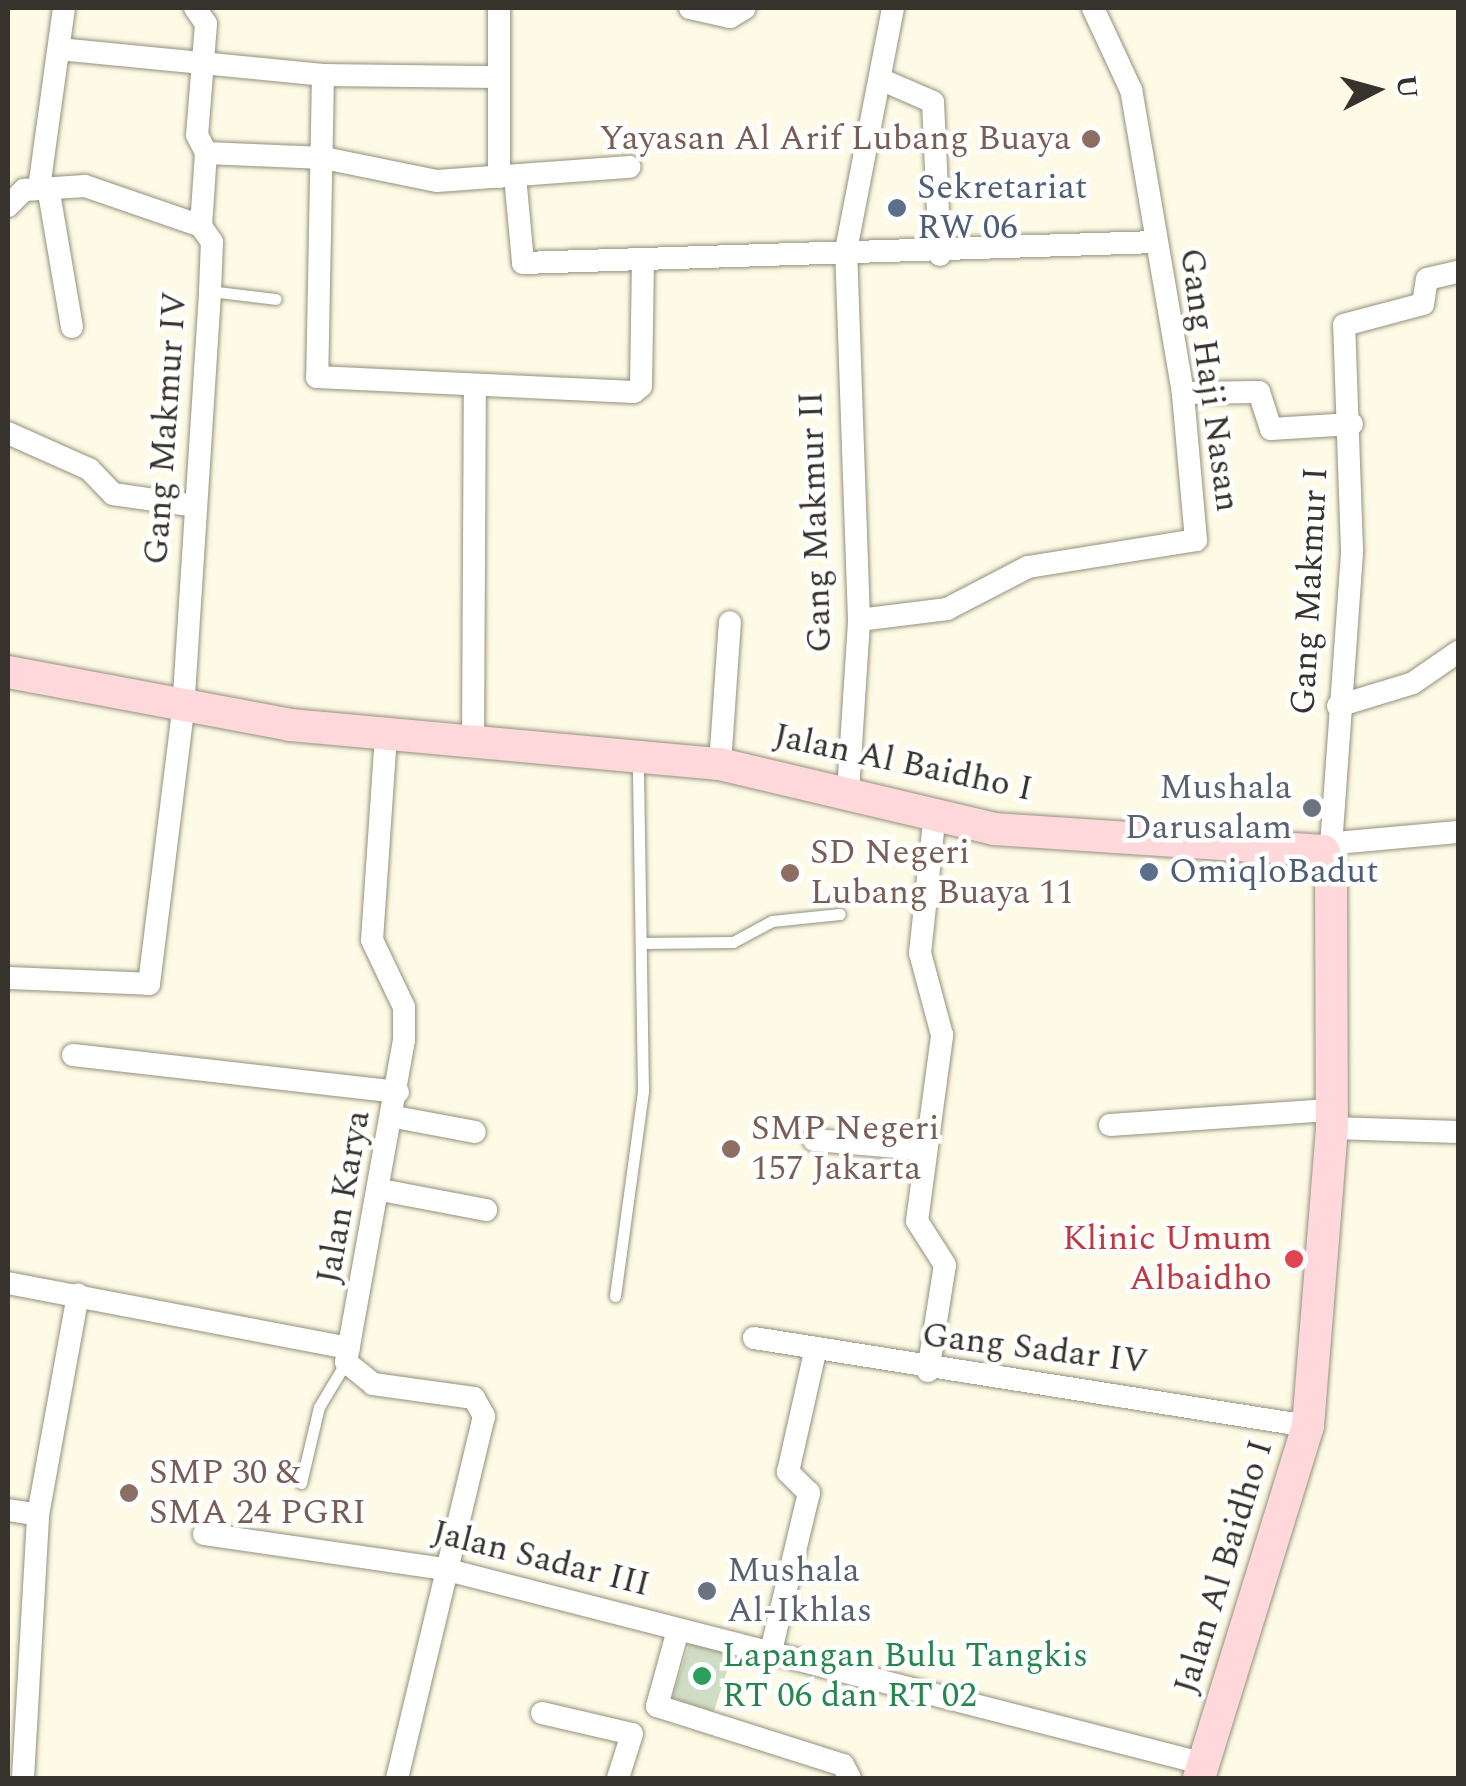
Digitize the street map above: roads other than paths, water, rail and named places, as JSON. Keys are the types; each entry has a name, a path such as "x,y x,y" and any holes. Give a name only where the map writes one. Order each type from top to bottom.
{"street":[{"path":"64,8 44,187 72,327"},
{"path":"195,8 206,24 200,64"},
{"path":"500,8 497,76 507,177 522,263 644,262 656,254 846,250 940,255 1154,242"},
{"path":"690,8 730,18 745,8"},
{"name":"Gang Makmur II","path":"848,792 859,620 846,250 893,8"},
{"name":"Gang Haji Nasan","path":"859,620 953,607 1028,567 1190,548 1183,392 1154,242 1130,82 1092,8"},
{"path":"58,49 324,75 497,76"},
{"name":"Gang Makmur IV","path":"8,978 147,988 184,711 210,291 212,242 201,226 206,153 198,147 200,64"},
{"path":"324,75 318,377 639,390 644,262"},
{"path":"880,79 932,102 940,255"},
{"path":"206,153 324,158 437,182 629,167"},
{"path":"8,206 44,187 86,186 201,226"},
{"name":"Gang Makmur I","path":"1333,851 1352,424 1344,324 1423,304 1427,279 1458,272"},
{"path":"473,742 475,385"},
{"path":"1183,392 1258,392 1271,429 1352,424"},
{"path":"8,434 89,469 113,494 195,506"},
{"path":"720,764 730,622"},
{"path":"1338,706 1413,683 1458,652"},
{"name":"Jalan Al Baidho I","path":"8,672 184,711 386,735 720,764 994,829 1333,851 1332,1119 1308,1426 1202,1771"},
{"name":"Jalan Karya","path":"347,1355 395,1116 404,1007 372,940 386,735"},
{"path":"928,1371 945,1266 918,1221 922,1149 942,1035 920,942 935,812"},
{"path":"1333,851 1458,832"},
{"path":"73,1055 398,1092"},
{"path":"395,1116 475,1132"},
{"path":"1110,1125 1332,1119 1458,1132"},
{"path":"814,1140 922,1149"},
{"path":"380,1190 486,1210"},
{"path":"8,1282 347,1355 373,1384 482,1407 397,1778"},
{"path":"24,1778 38,1515 78,1296"},
{"name":"Gang Sadar IV","path":"754,1338 928,1371 1308,1426"},
{"path":"771,1651 809,1493 788,1472 815,1352"},
{"path":"8,1510 38,1515"},
{"name":"Jalan Sadar III","path":"204,1534 444,1570 771,1651 1202,1771"},
{"path":"678,1630 657,1706 827,1758 850,1778"},
{"path":"542,1713 632,1734 618,1778"}],"lane":[{"path":"210,291 276,298"},
{"path":"614,1296 639,1154 638,756"},
{"path":"641,944 733,942 772,920 840,914"},
{"path":"302,1482 319,1407 347,1355"}],"place":[{"name":"Yayasan Al Arif Lubang Buaya","path":"1091,139"},
{"name":"Sekretariat RW 06","path":"897,208"},
{"name":"Mushala Darusalam","path":"1312,808"},
{"name":"OmiqloBadut","path":"1149,872"},
{"name":"SD Negeri Lubang Buaya 11","path":"790,873"},
{"name":"SMP Negeri 157 Jakarta","path":"731,1149"},
{"name":"Klinic Umum Albaidho","path":"1294,1259"},
{"name":"SMP 30 & SMA 24 PGRI","path":"129,1493"},
{"name":"Mushala Al-Ikhlas","path":"707,1591"},
{"name":"Lapangan Bulu Tangkis RT 06 dan RT 02","path":"702,1676"}]}
